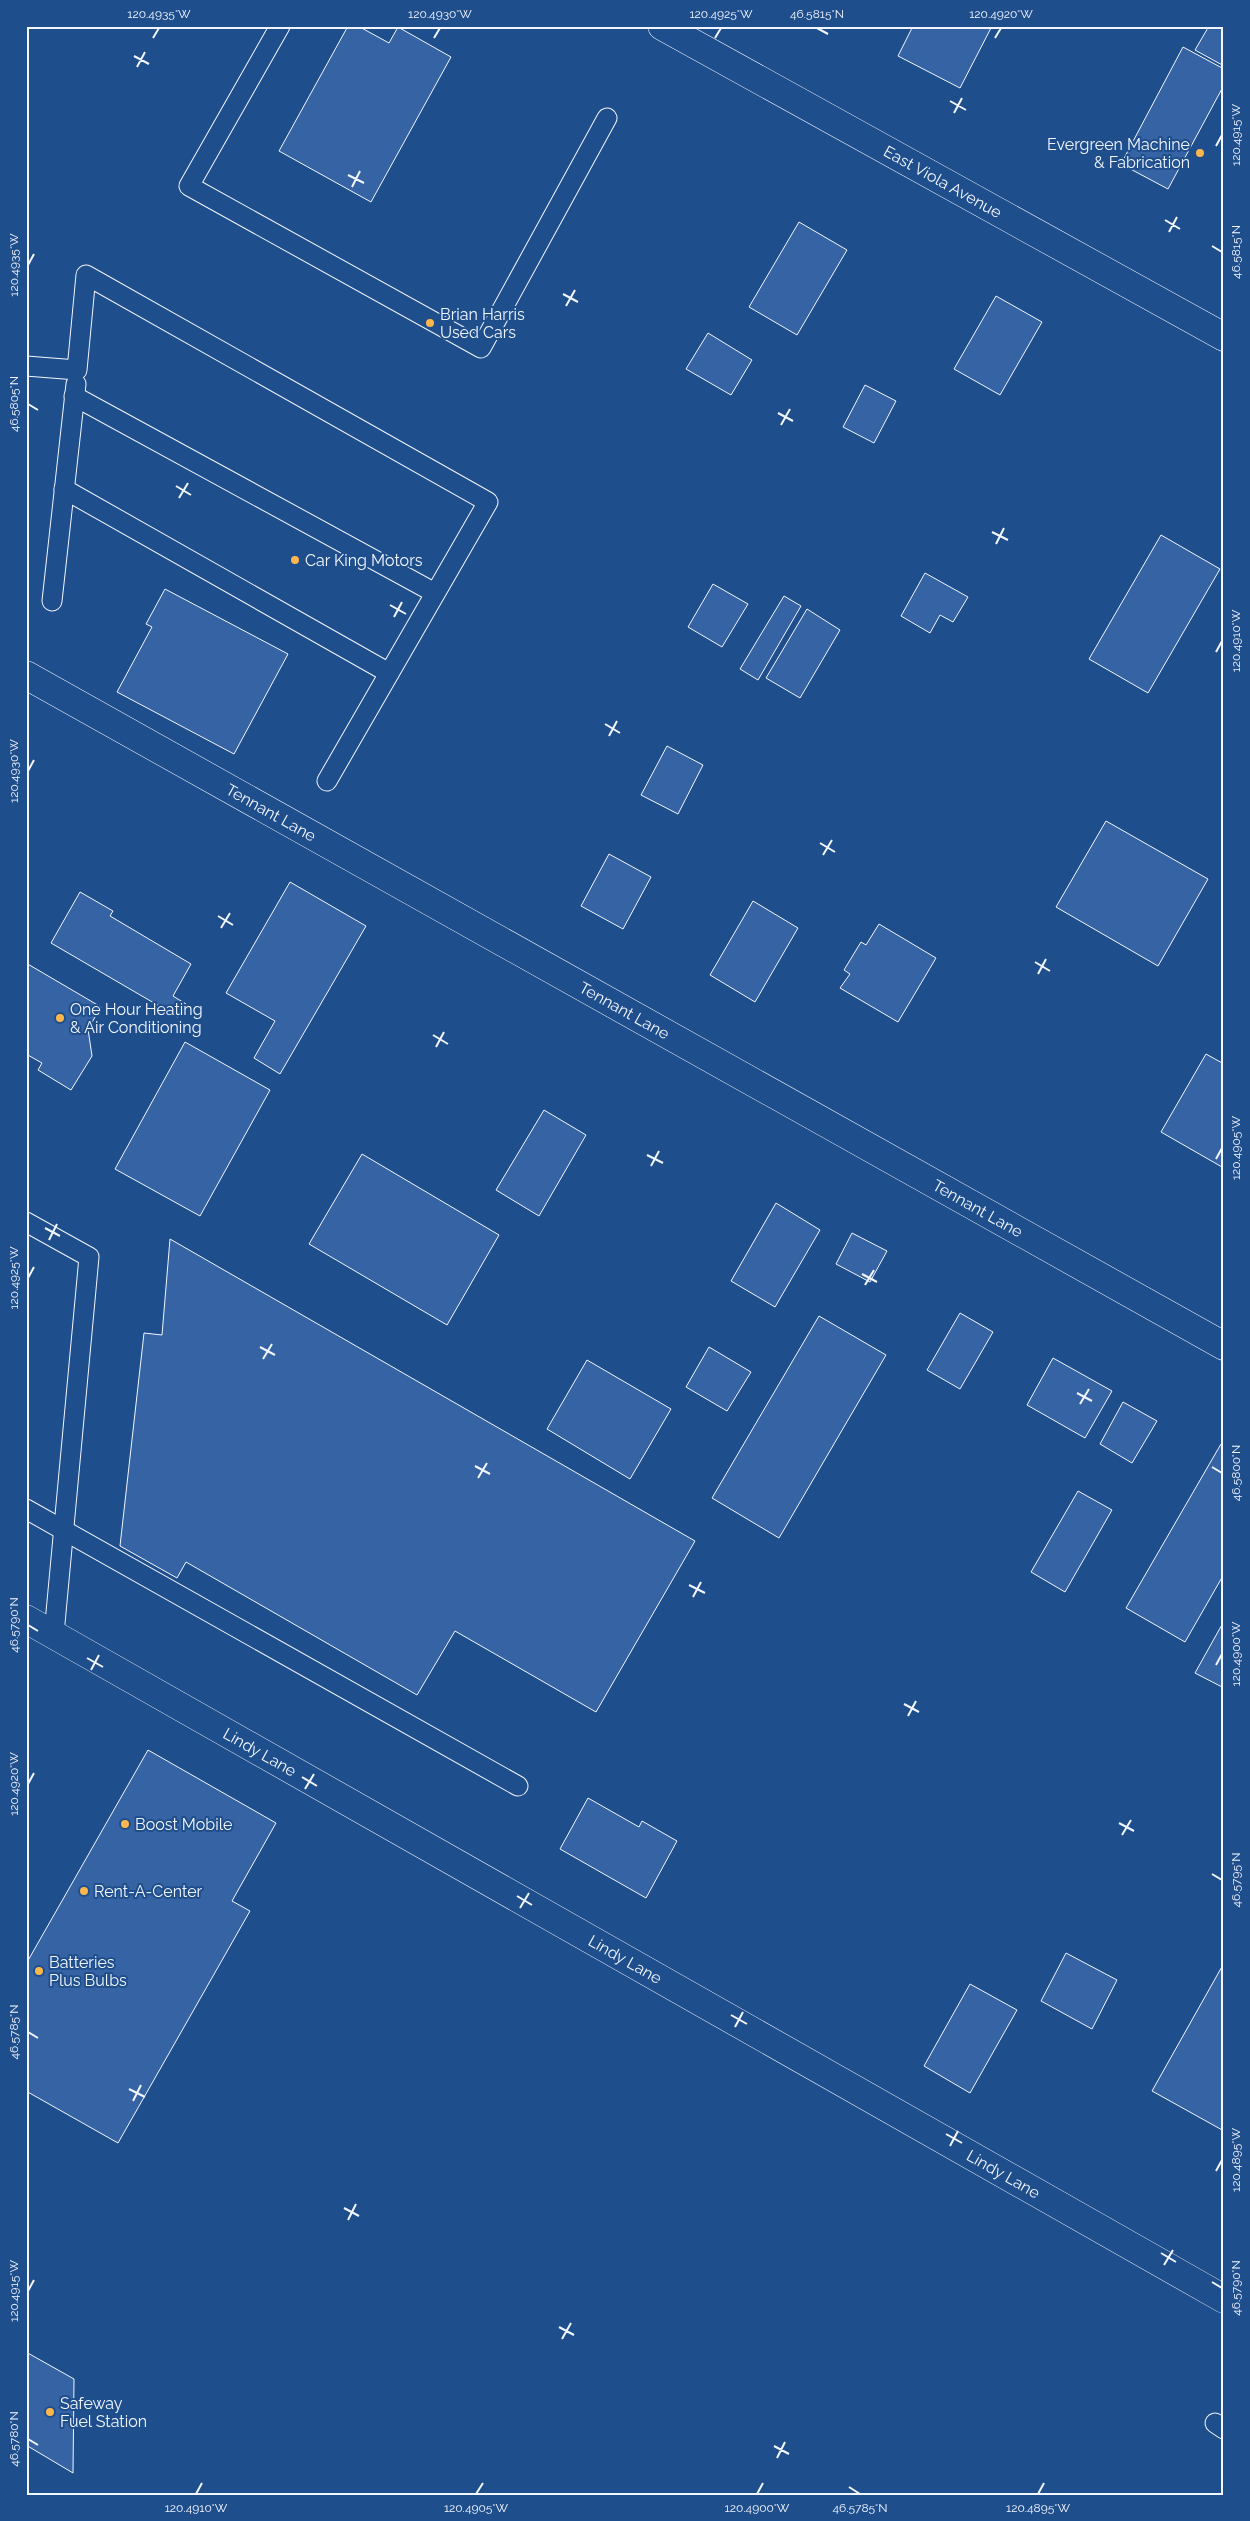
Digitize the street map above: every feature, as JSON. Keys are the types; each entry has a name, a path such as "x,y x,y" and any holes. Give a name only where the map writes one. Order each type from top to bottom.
{"street":[{"name":"East Viola Avenue","path":"662,26 1224,337"},
{"name":"Tennant Lane","path":"26,675 1224,1346"},
{"name":"Lindy Lane","path":"26,1618 1224,2299"}],"lane":[{"path":"280,26 189,186 481,348 607,118"},
{"path":"52,601 86,275 488,502 327,781"},
{"path":"26,366 77,370"},
{"path":"74,396 435,593"},
{"path":"64,489 389,673"},
{"path":"26,1222 88,1257 54,1634"},
{"path":"26,1509 518,1786"}],"building":[{"path":"348,26 358,26 389,43 398,27 451,57 371,202 279,151"},
{"path":"913,26 992,26 960,88 898,56"},
{"path":"1209,26 1224,26 1224,66 1195,50"},
{"path":"1183,47 1224,69 1224,85 1168,189 1121,164"},
{"path":"799,222 847,250 797,335 749,307"},
{"path":"996,296 1042,322 1000,395 954,369"},
{"path":"708,333 752,360 731,395 686,369"},
{"path":"865,385 896,401 874,443 843,427"},
{"path":"1161,535 1220,569 1148,693 1089,659"},
{"path":"925,573 968,597 953,622 940,615 930,633 901,616"},
{"path":"713,584 748,604 722,647 688,627"},
{"path":"165,589 288,654 234,754 117,692 152,627 146,624"},
{"path":"784,596 801,606 758,680 740,669"},
{"path":"807,609 840,630 800,698 766,678"},
{"path":"667,746 703,765 678,814 641,795"},
{"path":"1106,821 1208,879 1158,966 1056,907"},
{"path":"609,854 651,877 623,929 581,906"},
{"path":"290,882 366,926 280,1074 254,1058 275,1021 226,993"},
{"path":"80,892 113,911 110,916 191,964 173,996 186,1004 178,1017 51,943"},
{"path":"753,901 798,928 755,1002 710,975"},
{"path":"879,924 936,958 898,1022 840,988 850,974 844,970 861,942 866,945"},
{"name":"One Hour Heating & Air Conditioning","path":"26,963 101,1007 88,1029 92,1056 71,1090 38,1070 42,1063 26,1054"},
{"path":"185,1042 270,1090 200,1216 115,1169"},
{"path":"1206,1054 1224,1064 1222,1167 1161,1132"},
{"path":"544,1110 586,1135 539,1216 496,1190"},
{"path":"362,1154 499,1235 447,1325 309,1244"},
{"path":"776,1203 820,1230 775,1307 731,1281"},
{"path":"852,1233 887,1251 870,1282 836,1264"},
{"path":"170,1239 695,1541 596,1712 455,1631 417,1695 186,1562 177,1578 120,1546 144,1333 162,1335"},
{"path":"960,1313 993,1332 960,1389 927,1370"},
{"path":"819,1316 886,1355 779,1538 712,1498"},
{"path":"709,1347 751,1372 727,1411 686,1387"},
{"path":"1053,1358 1112,1391 1085,1438 1027,1405"},
{"path":"587,1360 671,1409 630,1479 547,1429"},
{"path":"1123,1402 1157,1421 1132,1463 1100,1444"},
{"path":"1221,1444 1224,1446 1224,1574 1185,1642 1126,1608"},
{"path":"1078,1491 1112,1510 1065,1592 1031,1572"},
{"path":"1224,1621 1224,1688 1195,1673"},
{"path":"148,1750 276,1823 232,1901 250,1911 118,2143 26,2091 26,1964"},
{"path":"588,1798 639,1827 642,1821 677,1841 646,1898 560,1849"},
{"path":"1066,1953 1117,1980 1092,2029 1041,2001"},
{"path":"1224,1963 1224,2131 1152,2091"},
{"path":"970,1984 1017,2010 970,2093 924,2066"},
{"name":"Safeway Fuel Station","path":"26,2352 74,2379 73,2473 26,2445"}],"place":[{"name":"Evergreen Machine & Fabrication","path":"1200,153"},
{"name":"Brian Harris Used Cars","path":"430,323"},
{"name":"Car King Motors","path":"295,560"},
{"name":"One Hour Heating & Air Conditioning","path":"60,1018"},
{"name":"Boost Mobile","path":"125,1824"},
{"name":"Rent-A-Center","path":"84,1891"},
{"name":"Batteries Plus Bulbs","path":"39,1971"},
{"name":"Safeway Fuel Station","path":"50,2412"}]}
